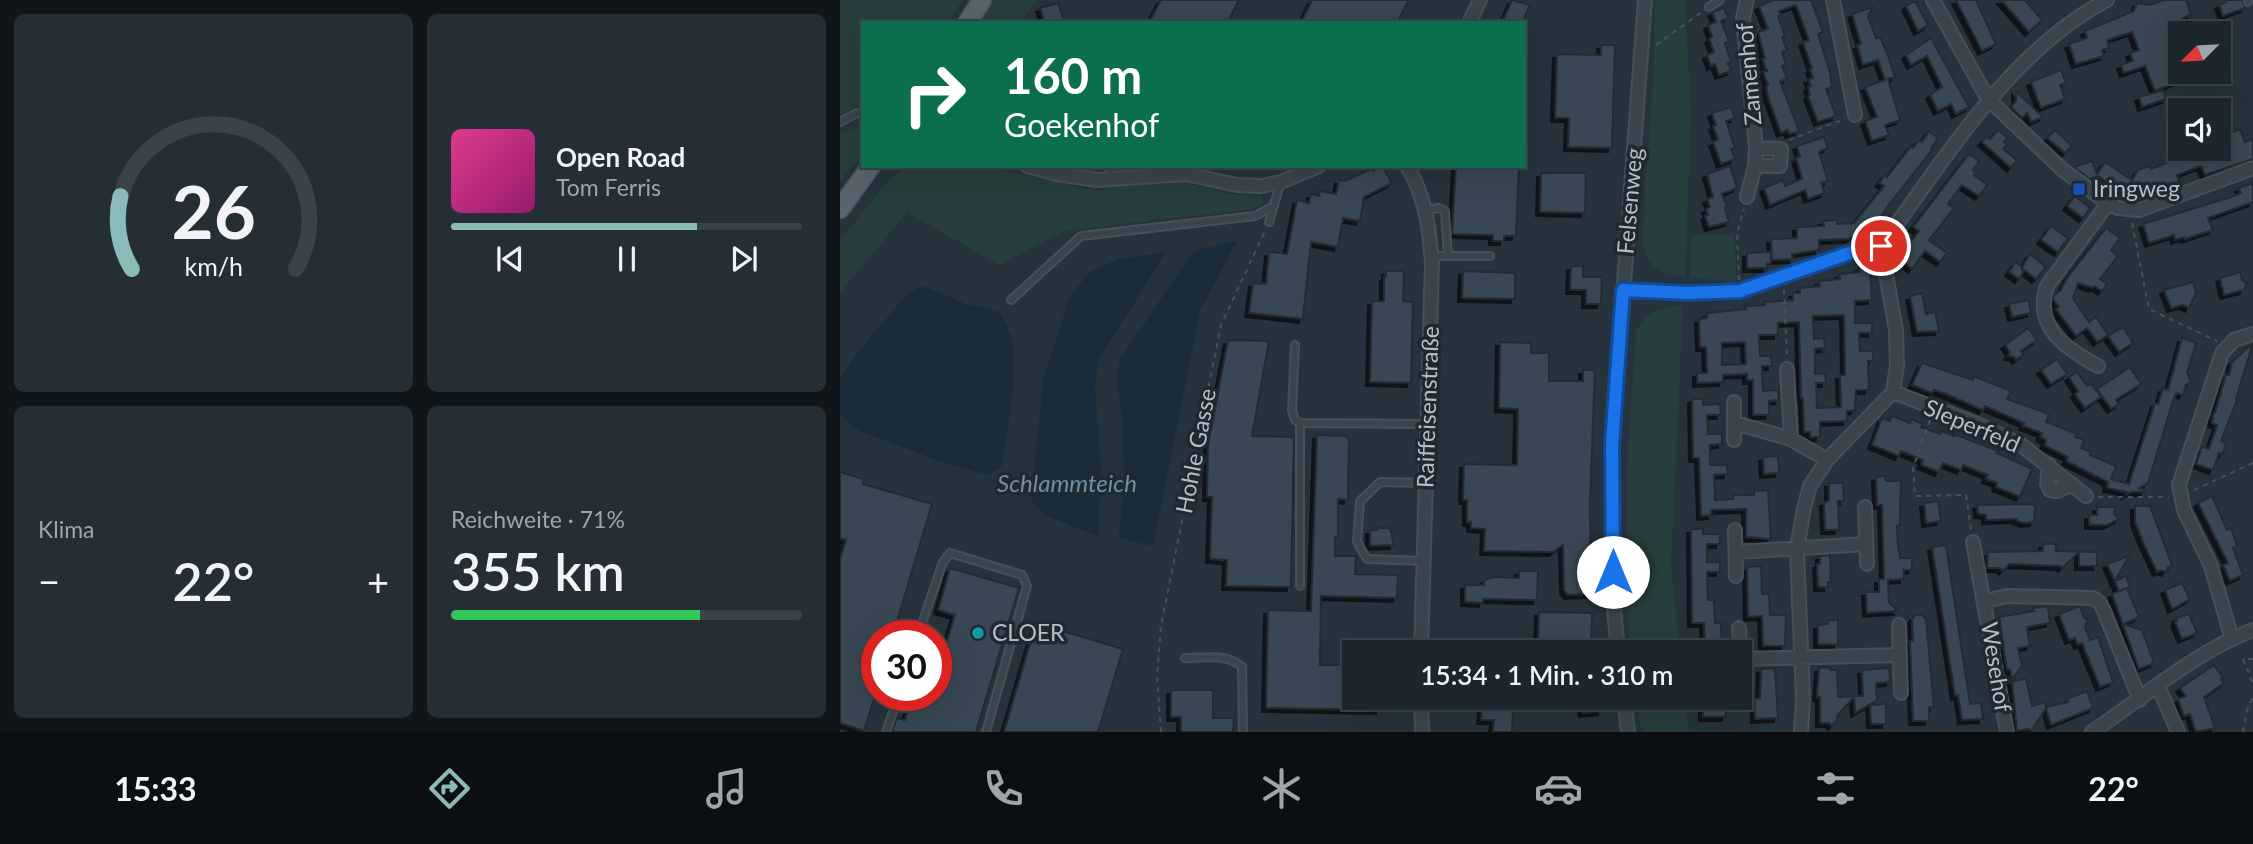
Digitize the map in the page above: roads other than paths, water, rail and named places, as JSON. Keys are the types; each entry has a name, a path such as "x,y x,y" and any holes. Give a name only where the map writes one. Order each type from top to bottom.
{"main road":[{"path":"968,21 982,0"},
{"path":"840,209 870,168"}],"street":[{"path":"1470,21 1480,0"},
{"name":"Felsenweg","path":"1617,640 1613,597 1612,445 1645,0"},
{"name":"Zamenhof","path":"1747,0 1743,18 1756,148 1755,166 1747,197"},
{"path":"1833,0 1855,116"},
{"path":"1933,0 1989,99 2063,170 2108,203 2139,210 2253,168"},
{"path":"1623,290 1687,293 1740,291 1861,249 1881,246 1989,99 2067,26 2107,0"},
{"name":"Zamenhof","path":"1755,166 1780,166 1781,149 1756,148"},
{"path":"1034,168 1097,180 1111,173 1186,174 1237,185 1261,186 1281,182 1314,168"},
{"name":"Raiffeisenstraße","path":"1408,168 1427,210 1432,256 1422,640"},
{"path":"2098,366 2075,354 2059,341 2043,312 2042,299 2047,286 2108,203"},
{"path":"1801,732 1797,549 1804,508 1810,486 1827,460 1893,391 1897,365 1896,330 1881,246"},
{"path":"2232,639 2211,566 2184,510 2179,485 2219,362 2227,346 2234,340 2253,334"},
{"path":"1787,369 1791,439"},
{"name":"Sleperfeld","path":"1893,391 2020,444 2086,496"},
{"path":"1734,402 1734,440"},
{"path":"1735,423 1791,439 1827,460"},
{"name":"Sleperfeld","path":"2049,465 2047,484 2050,490 2057,491 2072,484"},
{"path":"1866,507 1867,564"},
{"path":"1735,530 1737,576"},
{"name":"Wesehof","path":"1973,542 2007,732"},
{"path":"1736,552 1866,544"},
{"name":"Wesehof","path":"1985,601 2007,596 2093,598 2100,603 2104,611 2140,700"},
{"path":"1899,625 1901,693"},
{"path":"1739,628 1740,640"},
{"path":"2092,732 2195,659 2253,630"},
{"path":"1752,659 1900,655"},
{"path":"2158,686 2178,732"},
{"path":"1421,710 1422,732"},
{"path":"1625,710 1628,732"}],"lane":[{"path":"1709,7 1720,0"},
{"path":"840,122 861,113"},
{"path":"1269,222 1281,182"},
{"path":"1011,300 1081,236 1255,216 1274,206"},
{"path":"1427,210 1439,208 1445,211 1448,256"},
{"path":"1432,256 1490,256"},
{"path":"1295,345 1292,411 1295,420 1300,423 1428,424"},
{"path":"1300,423 1300,586"},
{"path":"1424,561 1367,559 1357,541 1360,500 1380,482 1426,482"},
{"path":"923,620 943,562 950,553 1022,575 1027,586 986,732"},
{"path":"1185,658 1220,657 1236,661 1242,667 1243,732"},
{"path":"886,732 893,711"}],"water":[{"name":"Schlammteich","path":"1237,241 1200,311 1153,547 1119,537 1124,480 1123,425 1117,387 1119,361 1192,253"},
{"name":"Schlammteich","path":"1166,252 1098,361 1095,389 1101,470 1098,536 1046,516 1031,500 1043,381 1069,299 1089,272 1119,259"},
{"path":"923,286 966,304 999,311 1010,333 1014,370 1009,421 1001,468 986,475 855,429 840,414 840,378 907,294"}],"place":[{"name":"Iringweg","path":"2079,189"},
{"name":"CLOER","path":"978,633"}]}
